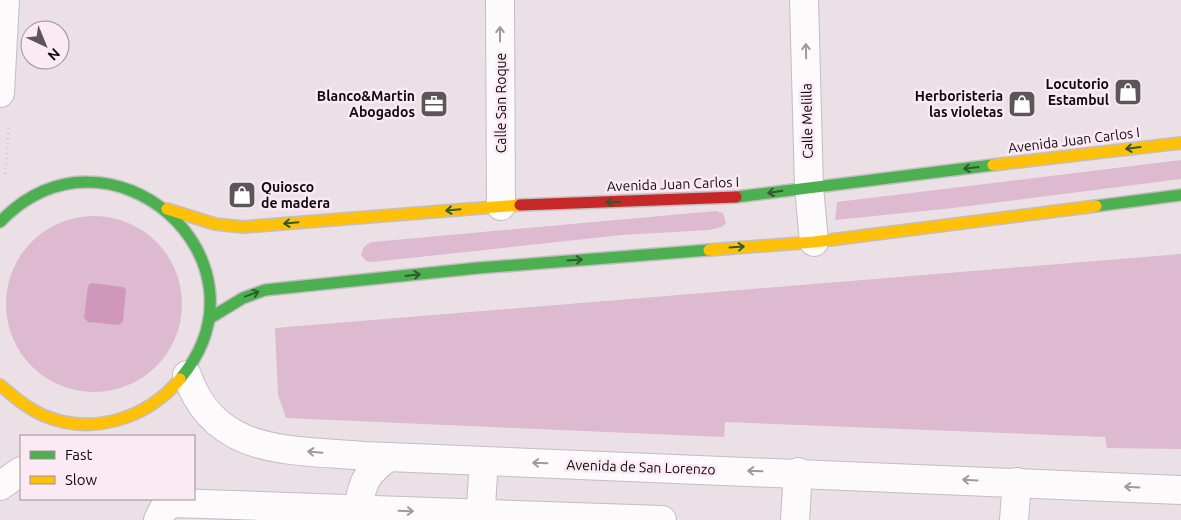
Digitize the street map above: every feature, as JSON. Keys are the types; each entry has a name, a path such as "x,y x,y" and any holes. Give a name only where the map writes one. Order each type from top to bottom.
{"main road":[{"name":"Avenida Juan Carlos I","path":"167,209 214,224 243,226 501,206 746,197 809,187 1181,143"},
{"path":"0,385 25,406 77,431 142,413 167,396 187,375 198,358 210,318 211,293 200,254 184,226 167,209 148,197 127,188 105,183 82,183 60,186 39,194 19,205 1,219"},
{"path":"210,318 243,298 264,290 478,268 814,242 1181,195"}],"street":[{"path":"0,94 5,0"},
{"name":"Calle San Roque","path":"500,0 501,206"},
{"name":"Calle Melilla","path":"804,0 809,187 814,242"},
{"name":"Avenida de San Lorenzo","path":"187,375 202,408 216,423 233,435 268,447 389,457 798,472 1181,490"},
{"path":"358,509 360,490 366,477 370,471 389,457"},
{"path":"480,517 484,461"},
{"path":"0,486 20,472"},
{"path":"795,520 798,472"},
{"path":"1014,520 1017,482"},
{"path":"166,511 358,509 480,517 662,520"}],"shaded area":[{"path":"1181,160 1181,179 953,208 835,220 837,202"},
{"path":"716,211 723,213 726,223 722,227 709,230 622,235 373,262 366,261 361,255 365,246 373,242"},
{"path":"94,216 128,223 150,236 162,248 175,270 182,304 175,338 162,360 150,372 128,385 94,392 60,385 38,372 26,360 13,338 6,304 13,270 26,248 38,236 60,223"},
{"path":"1181,254 1181,449 1107,448 1105,437 725,422 724,437 286,418 278,395 275,328"},
{"path":"91,283 123,287 126,290 123,321 119,325 88,322 84,318 88,286"}],"traffic: fast":[{"path":"736,197 993,165"},
{"path":"0,222 43,191 88,182 131,191 168,214 196,247 209,288 205,333 180,379"},
{"path":"1096,206 1181,195"},
{"path":"210,318 243,298 265,290 478,268 709,250"}],"traffic: slow":[{"path":"993,165 1181,143"},
{"path":"167,209 215,224 243,227 520,205"},
{"path":"709,250 814,242 1096,206"},
{"path":"0,385 21,402 45,416 63,422 82,424 119,420 136,413 167,393 180,379"}],"traffic: jam":[{"path":"520,205 736,197"}],"place":[{"name":"Locutorio Estambul","path":"1128,92"},
{"name":"Blanco&Martin Abogados","path":"434,104"},
{"name":"Herboristeria las violetas","path":"1022,104"},
{"name":"Quiosco de madera","path":"242,195"}]}
